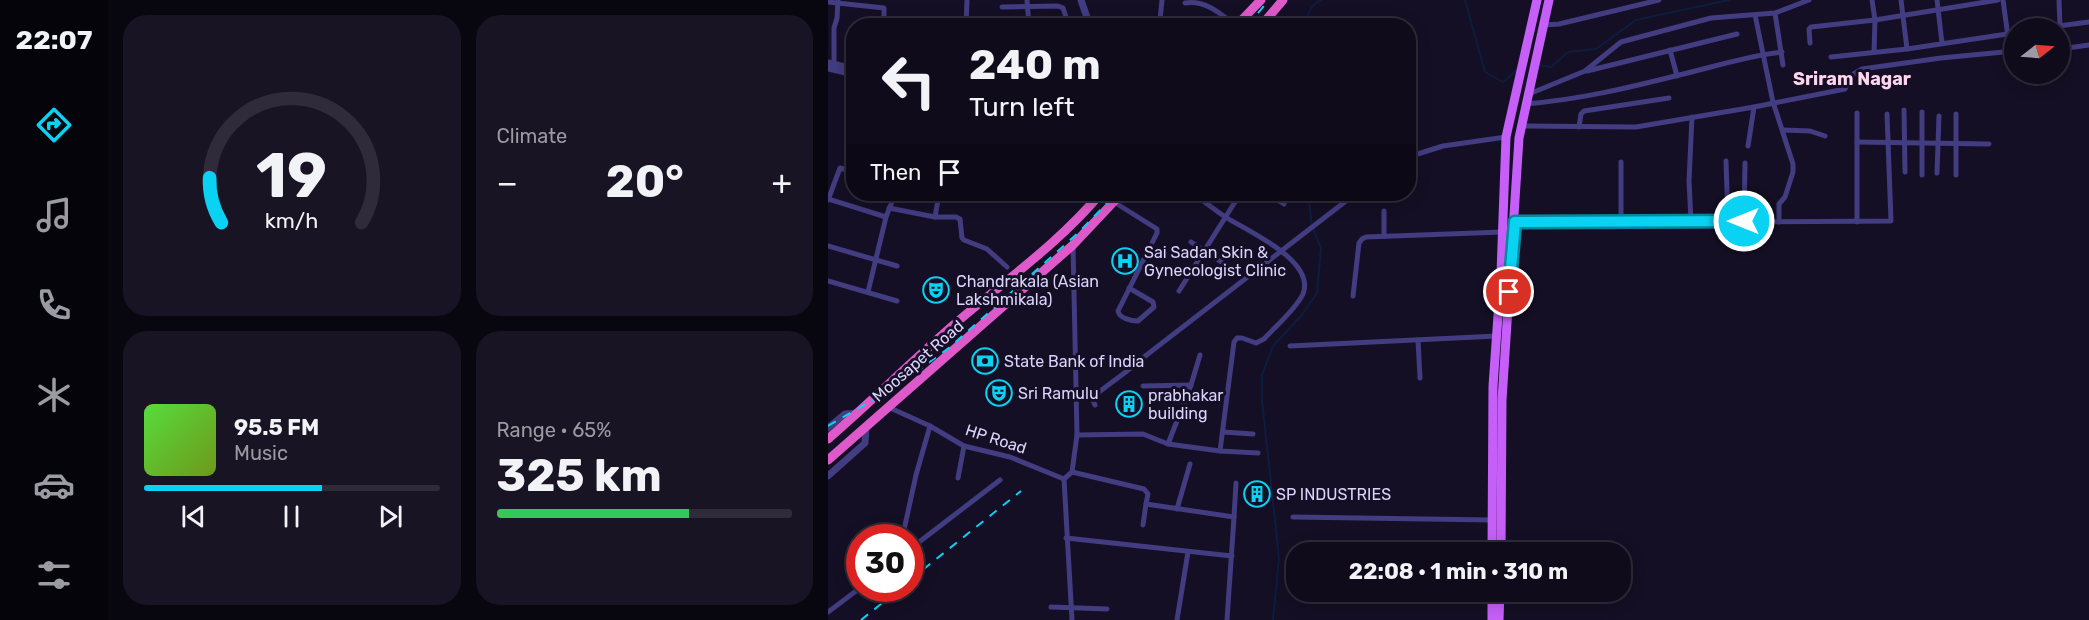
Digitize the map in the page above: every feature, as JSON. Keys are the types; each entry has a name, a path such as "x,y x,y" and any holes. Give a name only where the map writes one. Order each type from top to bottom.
{"highway":[{"path":"1244,18 1261,0"},
{"path":"1268,18 1283,0"},
{"name":"Moosapet Road","path":"829,435 858,413 956,323 1073,225 1094,201"},
{"name":"Moosapet Road","path":"828,460 1073,245 1114,202"}],"main road":[{"path":"1492,542 1493,386 1503,232 1506,137 1537,0"},
{"path":"1501,542 1502,400 1515,222 1516,176 1521,126 1549,0"},
{"path":"1505,175 1516,176"},
{"path":"1492,602 1492,620"},
{"path":"1499,620 1500,602"}],"street":[{"path":"967,18 968,0"},
{"path":"1081,0 1087,18"},
{"path":"1160,18 1161,0"},
{"path":"1544,26 1659,0"},
{"path":"1585,71 1620,42 1711,18 1775,13 1809,0"},
{"path":"1872,0 1875,20 1874,52"},
{"path":"1901,0 1907,49"},
{"path":"1937,0 1942,44"},
{"path":"1810,43 1809,27 1875,20 1998,0"},
{"path":"2003,0 2005,18"},
{"path":"2058,0 2059,18"},
{"path":"828,2 838,1 884,8 884,18"},
{"path":"830,65 838,1"},
{"path":"1185,3 1194,2 1217,10 1226,18"},
{"path":"1027,3 1028,18"},
{"path":"1002,7 1027,3 1058,6 1063,8 1066,18"},
{"path":"1775,13 1783,65"},
{"path":"1755,15 1773,102 1793,164 1793,172 1785,197 1779,204 1779,222"},
{"path":"2070,25 2089,22"},
{"path":"1527,95 1585,71 1737,34"},
{"path":"1831,57 1907,49 2004,34"},
{"path":"2070,48 2089,45"},
{"path":"1670,50 1677,76"},
{"path":"1527,95 1574,99 1762,54 1782,52"},
{"path":"1521,126 1636,127 1845,89 1852,75 1862,69 1941,58 2004,53"},
{"path":"830,65 846,68"},
{"path":"830,65 846,71"},
{"path":"1579,127 1581,114 1584,111 1668,98"},
{"path":"1748,146 1754,107"},
{"path":"1904,110 1905,172"},
{"path":"1922,112 1922,175"},
{"path":"1857,113 1857,222"},
{"path":"1515,222 1891,221 1887,114"},
{"path":"1956,114 1956,175"},
{"path":"1937,173 1939,116"},
{"path":"1691,221 1689,181 1692,117"},
{"path":"1783,130 1810,131 1825,136"},
{"path":"1416,154 1443,146 1506,137"},
{"path":"1857,142 1989,144"},
{"path":"1726,161 1728,221"},
{"path":"1621,162 1621,223"},
{"path":"1744,221 1745,163"},
{"path":"846,170 840,168 828,200 886,217"},
{"path":"868,292 892,201"},
{"path":"935,218 938,201"},
{"path":"1204,201 1281,250 1302,275 1305,285 1302,295 1287,314 1259,342 1252,343 1242,338 1234,342 1220,451"},
{"path":"1179,291 1236,201"},
{"path":"1279,201 1284,204"},
{"path":"1095,405 1092,398 1104,388 1346,201"},
{"path":"1114,202 1157,229 1157,233 1129,288 1119,314 1132,321 1138,321 1154,307 1154,304 1129,288"},
{"path":"889,208 935,218 956,217 960,219 964,240 987,249 1007,267"},
{"path":"1384,211 1384,236"},
{"path":"1353,296 1359,243 1366,237 1503,232"},
{"path":"1191,242 1235,271"},
{"path":"1072,620 1064,480 1072,472 1077,435 1073,245"},
{"path":"828,246 897,266"},
{"path":"828,280 897,302"},
{"path":"1290,346 1497,336"},
{"path":"1418,340 1420,378"},
{"path":"1168,444 1200,355"},
{"path":"1143,386 1191,385"},
{"name":"HP Road","path":"888,407 930,426 964,446 1011,456 1064,480"},
{"path":"905,524 930,426"},
{"path":"828,476 865,443 866,427"},
{"path":"1223,432 1253,434"},
{"path":"1077,435 1143,434 1168,444 1258,453"},
{"path":"958,478 964,446"},
{"path":"1177,509 1190,464"},
{"path":"1072,472 1144,489 1148,494 1143,525"},
{"path":"924,538 1000,480"},
{"path":"1227,620 1236,483"},
{"path":"1146,504 1234,517"},
{"path":"1293,517 1492,520"},
{"path":"1066,538 1232,556"},
{"path":"1177,620 1188,552"},
{"path":"828,612 846,598"},
{"path":"1051,607 1107,609"}],"waterway":[{"path":"1308,18 1314,4 1321,0"},
{"path":"1465,0 1485,72 1503,82 1518,69"},
{"path":"1539,65 1551,67 1568,52 1596,49 1636,20 1729,0"},
{"path":"1273,620 1279,558 1262,400 1262,375 1273,346 1301,316 1317,293 1321,248 1312,226 1309,201"}],"railway":[{"path":"1254,18 1269,0"},
{"path":"828,426 900,384 950,347 1077,234 1109,201"},
{"path":"924,569 1021,491"},
{"path":"861,620 884,602"}],"place":[{"name":"Sai Sadan Skin & Gynecologist Clinic","path":"1125,261"},
{"name":"Chandrakala (Asian Lakshmikala)","path":"936,290"},
{"name":"State Bank of India","path":"985,361"},
{"name":"Sri Ramulu","path":"999,393"},
{"name":"prabhakar building","path":"1129,404"},
{"name":"SP INDUSTRIES","path":"1257,494"}],"district":[{"name":"Sriram Nagar","path":"1852,79"}],"route":[{"path":"1509,292 1515,222 1744,221"}]}
